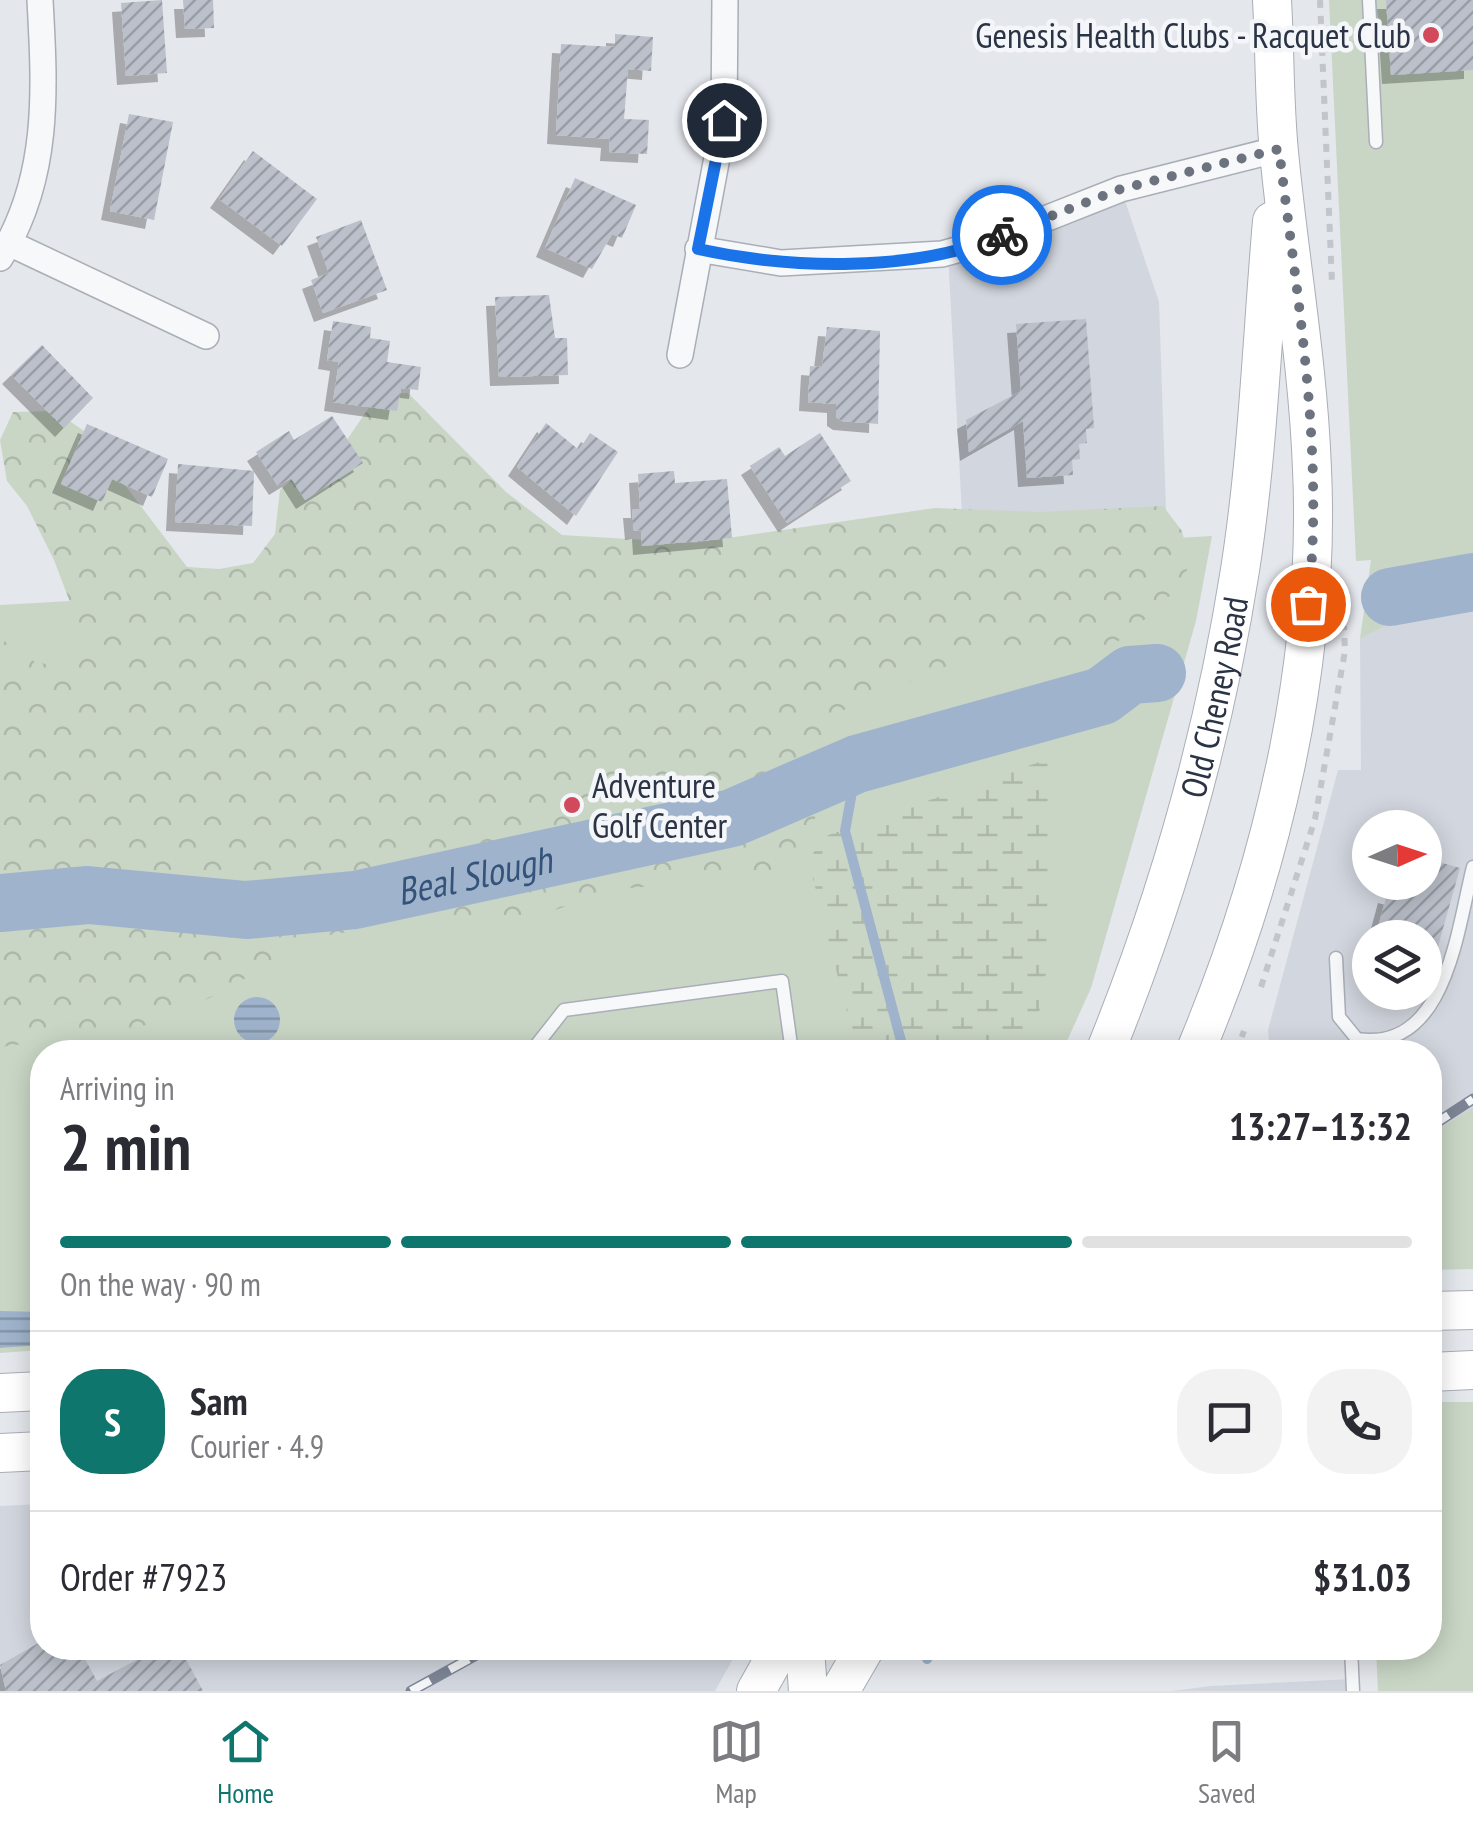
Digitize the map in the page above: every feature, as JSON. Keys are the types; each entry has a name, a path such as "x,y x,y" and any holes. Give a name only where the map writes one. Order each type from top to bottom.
{"main road":[{"name":"Old Cheney Road","path":"1199,1040 1239,932 1275,805 1296,709 1311,576 1308,403 1279,149 1272,0"},
{"name":"Old Cheney Road","path":"1109,1040 1179,846 1221,672 1251,478 1279,149"},
{"path":"1442,1311 1473,1310"},
{"path":"1442,1371 1473,1370"},
{"path":"0,1394 30,1392"},
{"path":"0,1453 30,1452"},
{"path":"756,1691 773,1660"},
{"path":"806,1660 808,1691"},
{"path":"840,1691 858,1660"}],"street":[{"path":"40,0 46,102 41,150 28,200 5,251 206,336"},
{"path":"680,354 724,120 725,0"},
{"path":"698,249 781,263 942,254 992,240 1121,189 1279,149"}],"lane":[{"path":"1369,0 1376,142"},
{"path":"1386,1040 1402,1034 1426,1013 1441,988 1473,867"},
{"path":"1336,958 1338,1016 1357,1039 1365,1040"},
{"path":"540,1040 564,1010 782,982 790,1040"},
{"path":"1352,1660 1353,1691"}],"shaded area":[{"path":"1121,189 1159,302 1167,539 964,551 948,253"},
{"path":"1473,582 1473,1159 1442,1171 1442,1040 1269,1040 1268,1030 1338,770 1361,770 1360,639"},
{"path":"30,1505 30,1660 732,1660 715,1691 0,1691 0,1506"},
{"path":"1353,1679 1353,1691 1172,1691 1211,1686"}],"green space":[{"path":"1329,0 1473,0 1473,582 1360,639 1371,560 1356,561"},
{"path":"408,393 506,492 562,535 694,543 935,508 1039,512 1163,506 1182,531 1190,564 1177,589 1125,638 1093,652 1042,659 983,649 956,659 931,677 871,691 840,713 830,735 831,755 821,803 808,836 797,856 771,875 620,889 533,917 431,919 310,938 228,989 169,1017 131,1030 30,1040 30,1043 0,1047 0,638 35,662 57,666 78,653 79,626 54,560 27,506 7,481 0,440 13,412 55,411 84,431 187,567 219,569 253,563 275,534 280,490 304,468 332,462 378,394"},
{"name":"Adventure Golf Center","path":"1212,536 1196,621 1091,988 1067,1040 30,1040 30,1351 0,1353 0,605"},
{"path":"1051,758 1045,999 1025,1040 854,1040 809,863 820,838"},
{"path":"1473,1108 1473,1269 1442,1270 1442,1127"},
{"path":"1442,1402 1473,1402 1473,1691 1378,1691 1377,1660 1442,1660"}],"water":[{"path":"248,999 266,999 278,1011 278,1029 267,1040 247,1040 236,1029 236,1011"},
{"path":"0,1311 30,1312 30,1346 0,1348"}],"building":[{"path":"162,0 167,73 126,76 121,3"},
{"path":"183,0 213,0 214,28 185,29"},
{"name":"Genesis Health Clubs - Racquet Club","path":"1386,0 1473,0 1473,70 1391,75"},
{"path":"615,34 653,37 651,71 628,69 624,119 649,120 647,154 609,152 610,139 556,135 561,44 615,47"},
{"path":"129,114 173,122 154,220 110,211"},
{"path":"253,151 317,199 282,246 219,199"},
{"path":"575,178 636,205 622,238 612,234 592,269 545,248"},
{"path":"361,220 387,290 323,313 311,280 329,273 316,237"},
{"path":"549,295 555,338 567,338 568,375 499,377 495,297"},
{"path":"1086,319 1094,428 1086,429 1087,443 1079,444 1080,459 1072,460 1073,475 1027,478 1023,421 969,452 966,420 1021,391 1016,324"},
{"path":"333,321 371,327 370,338 390,341 387,362 421,367 418,390 401,388 397,411 333,402 339,362 327,360"},
{"path":"827,327 880,331 878,424 842,421 836,417 836,404 808,402 810,366 822,367"},
{"path":"42,345 93,398 64,428 11,375"},
{"path":"332,416 363,463 305,500 291,478 278,486 256,452 289,431 294,440"},
{"path":"546,423 579,450 590,433 618,452 576,516 517,467"},
{"path":"87,424 168,459 152,497 112,479 102,502 61,484"},
{"path":"820,433 851,481 787,523 750,466 779,447 785,456"},
{"path":"178,464 254,471 252,526 175,522"},
{"path":"674,471 675,483 727,479 732,538 642,546 641,530 634,531 632,509 640,509 638,474"},
{"path":"1442,863 1460,868 1442,932 1442,920 1380,920 1385,900 1442,900"},
{"path":"30,1648 30,1660 86,1660 97,1681 136,1660 186,1660 203,1691 6,1691 0,1665"}],"waterway":[{"name":"Beal Slough","path":"1390,597 1473,582"},
{"name":"Beal Slough","path":"0,903 88,895 246,910 355,900 732,818 857,764 1102,696 1130,675 1157,673"},
{"path":"857,764 845,831 901,1040"}],"railway":[{"path":"1442,1119 1473,1099"},
{"path":"411,1691 467,1660"}],"way so far":[{"path":"1002,235 1121,189 1279,149 1302,340 1312,468 1308,604"}],"place":[{"name":"Genesis Health Clubs - Racquet Club","path":"1431,35"},
{"name":"Adventure Golf Center","path":"572,805"}],"route":[{"path":"724,120 698,249 766,262 800,263 942,254 1002,235"}]}
